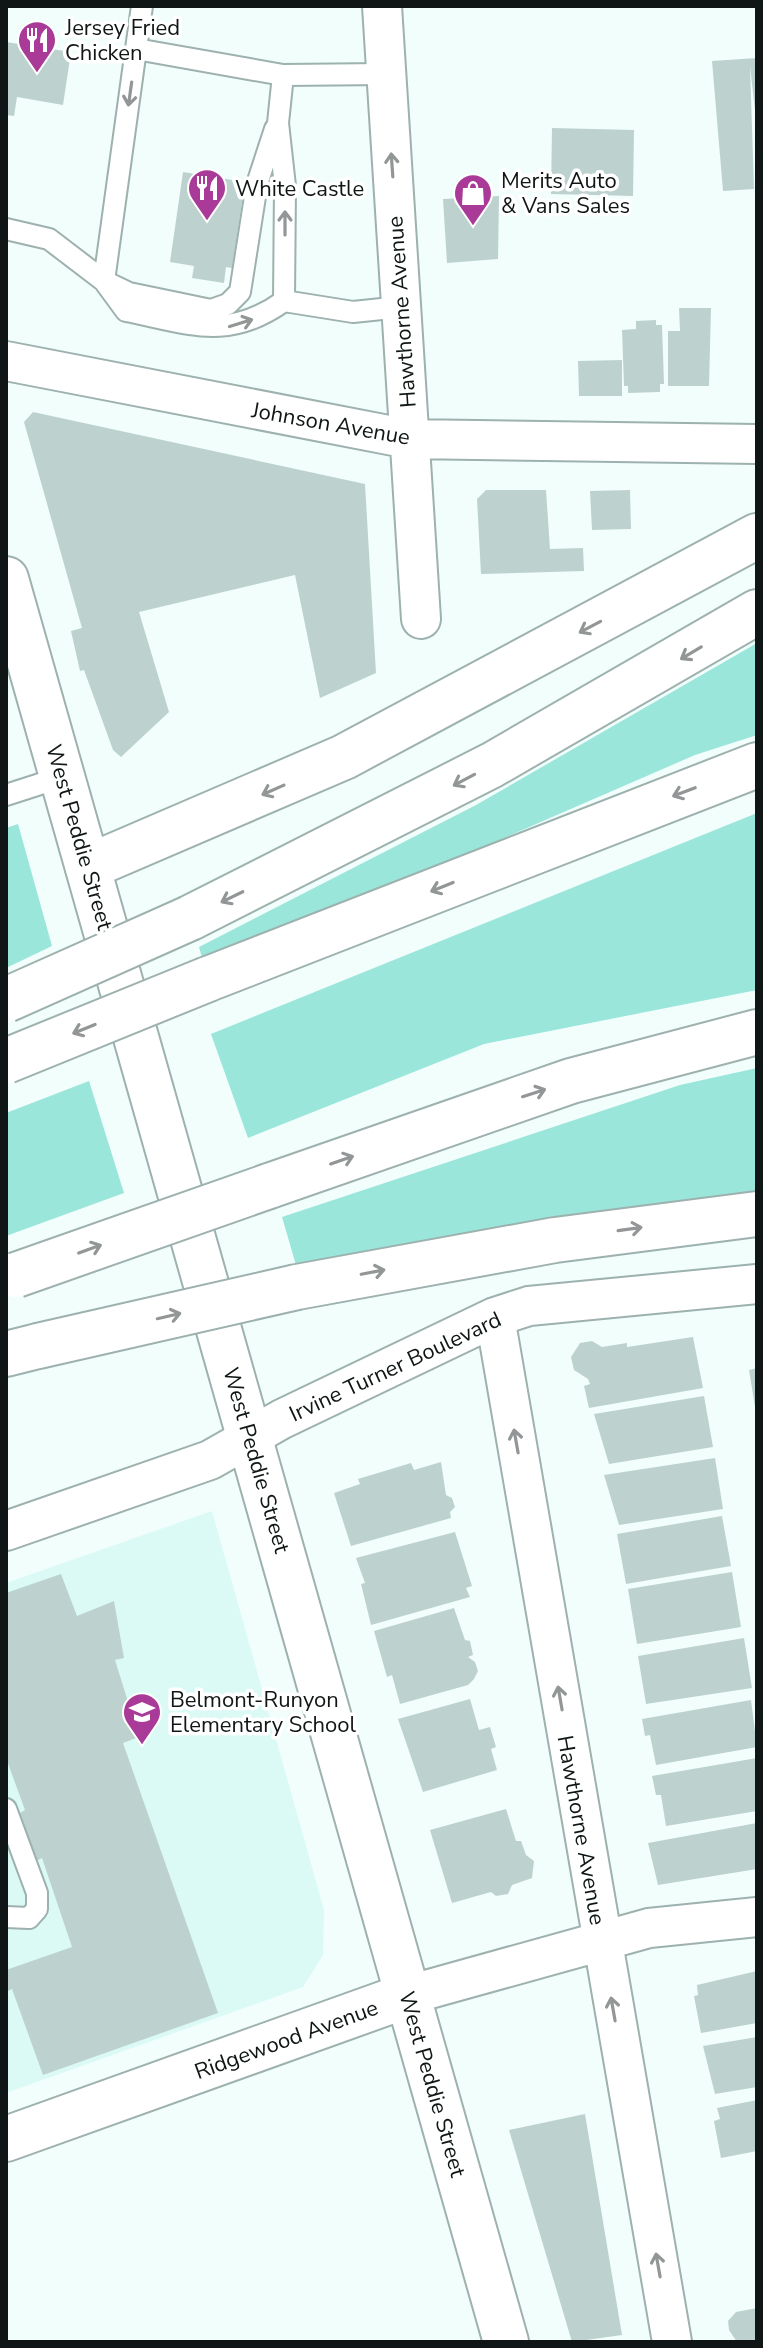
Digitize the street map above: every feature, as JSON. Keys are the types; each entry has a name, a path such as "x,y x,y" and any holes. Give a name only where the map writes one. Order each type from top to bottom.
{"main road":[{"path":"88,867 344,757 757,536"},
{"name":"West Peddie Street","path":"6,579 506,2342"},
{"path":"6,1000 190,918 492,765 757,612"},
{"path":"6,1061 757,765"},
{"path":"11,1277 571,1081 757,1032"},
{"path":"22,1350 297,1287 584,1236 757,1214"},
{"name":"Ridgewood Avenue","path":"6,2139 408,1995"}],"street":[{"name":"Hawthorne Avenue","path":"382,6 421,619"},
{"name":"Johnson Avenue","path":"6,361 409,439 757,444"},
{"name":"Irvine Turner Boulevard","path":"6,1531 210,1460 250,1437 495,1317 529,1306 757,1284"},
{"name":"Hawthorne Avenue","path":"495,1317 672,2342"},
{"name":"Ridgewood Avenue","path":"408,1995 649,1928 757,1917"}],"lane":[{"path":"142,6 104,281 126,311 220,328 265,315 284,301 353,312 401,307"},
{"path":"136,49 283,75 386,74"},
{"path":"283,75 278,123 285,186 284,301"},
{"path":"6,229 49,239 104,281 129,293 198,309 211,310 228,304 240,292 257,184 278,123"},
{"path":"6,795 62,777"},
{"path":"6,1809 37,1893 37,1909 29,1918 6,1917"}],"shaded area":[{"name":"Belmont-Runyon Elementary School","path":"212,1511 324,1910 323,1955 303,1987 6,2093 6,1583"}],"green space":[{"path":"757,643 757,735 695,755 205,968 199,947 476,805"},
{"path":"757,813 757,990 484,1044 248,1138 211,1034"},
{"path":"18,824 52,946 6,968 6,828"},
{"path":"757,1068 757,1199 296,1265 282,1217 680,1085"},
{"path":"89,1081 124,1193 6,1236 6,1113"}],"building":[{"name":"Jersey Fried Chicken","path":"6,42 71,52 63,105 17,97 14,116 6,115"},
{"path":"757,58 757,127 750,67 754,189 723,191 712,61"},
{"path":"552,128 634,130 633,196 551,194"},
{"name":"White Castle","path":"183,172 245,182 232,268 226,267 224,283 192,278 194,266 170,262"},
{"path":"499,196 498,259 447,263 443,199"},
{"path":"679,308 711,308 709,386 668,386 668,331 680,331"},
{"path":"656,320 656,325 662,325 664,384 660,384 660,392 628,393 628,386 624,386 622,330 636,329 636,321"},
{"path":"622,360 622,396 579,396 578,361"},
{"path":"33,412 365,484 376,673 320,698 295,575 139,612 169,712 121,757 113,750 84,670 80,671 71,631 82,628 24,422"},
{"path":"486,490 546,490 550,549 583,548 584,571 481,574 477,499"},
{"path":"630,490 631,529 592,530 590,491"},
{"path":"693,1337 703,1388 589,1408 584,1386 590,1384 588,1379 574,1370 571,1357 580,1343 592,1341 602,1347 627,1343 627,1347"},
{"path":"757,1368 757,1406 755,1407 749,1370"},
{"path":"704,1396 713,1447 609,1464 594,1414"},
{"path":"715,1458 723,1509 619,1525 604,1475"},
{"path":"441,1462 446,1495 452,1498 455,1507 450,1512 451,1518 351,1546 334,1493 360,1484 358,1479 411,1463 414,1470"},
{"path":"722,1516 731,1566 626,1584 617,1534"},
{"path":"455,1532 472,1586 466,1588 470,1597 371,1625 361,1584 365,1583 356,1558"},
{"path":"732,1572 741,1627 637,1644 628,1589"},
{"path":"61,1574 77,1616 114,1601 124,1658 115,1660 139,1737 123,1743 218,2013 43,2075 12,1989 6,1992 6,1970 72,1947 42,1858 36,1861 20,1813 25,1810 6,1758 6,1593"},
{"path":"454,1608 465,1640 470,1641 473,1655 468,1657 475,1662 478,1671 474,1679 468,1685 400,1704 392,1675 387,1677 374,1631"},
{"path":"744,1638 752,1688 646,1704 638,1656"},
{"path":"470,1699 479,1730 490,1727 496,1747 491,1749 497,1770 423,1792 398,1719"},
{"path":"751,1700 757,1747 656,1765 650,1735 645,1736 642,1719"},
{"path":"757,1758 757,1811 666,1826 661,1795 656,1795 652,1776"},
{"path":"506,1809 516,1841 521,1841 526,1855 534,1861 532,1878 512,1885 508,1894 496,1896 491,1892 452,1903 430,1830"},
{"path":"757,1823 757,1869 658,1885 648,1843"},
{"path":"757,1971 757,2023 701,2033 694,1996 698,1995 697,1985"},
{"path":"757,2037 757,2087 715,2094 703,2046"},
{"path":"757,2100 757,2151 721,2158 714,2121 720,2119 717,2108"},
{"path":"585,2114 622,2335 572,2342 509,2130"},
{"path":"757,2308 757,2342 737,2342 729,2330 728,2321 736,2312"}],"place":[{"name":"Jersey Fried Chicken","path":"37,74"},
{"name":"White Castle","path":"207,222"},
{"name":"Merits Auto & Vans Sales","path":"473,227"},
{"name":"Belmont-Runyon Elementary School","path":"142,1746"}]}
